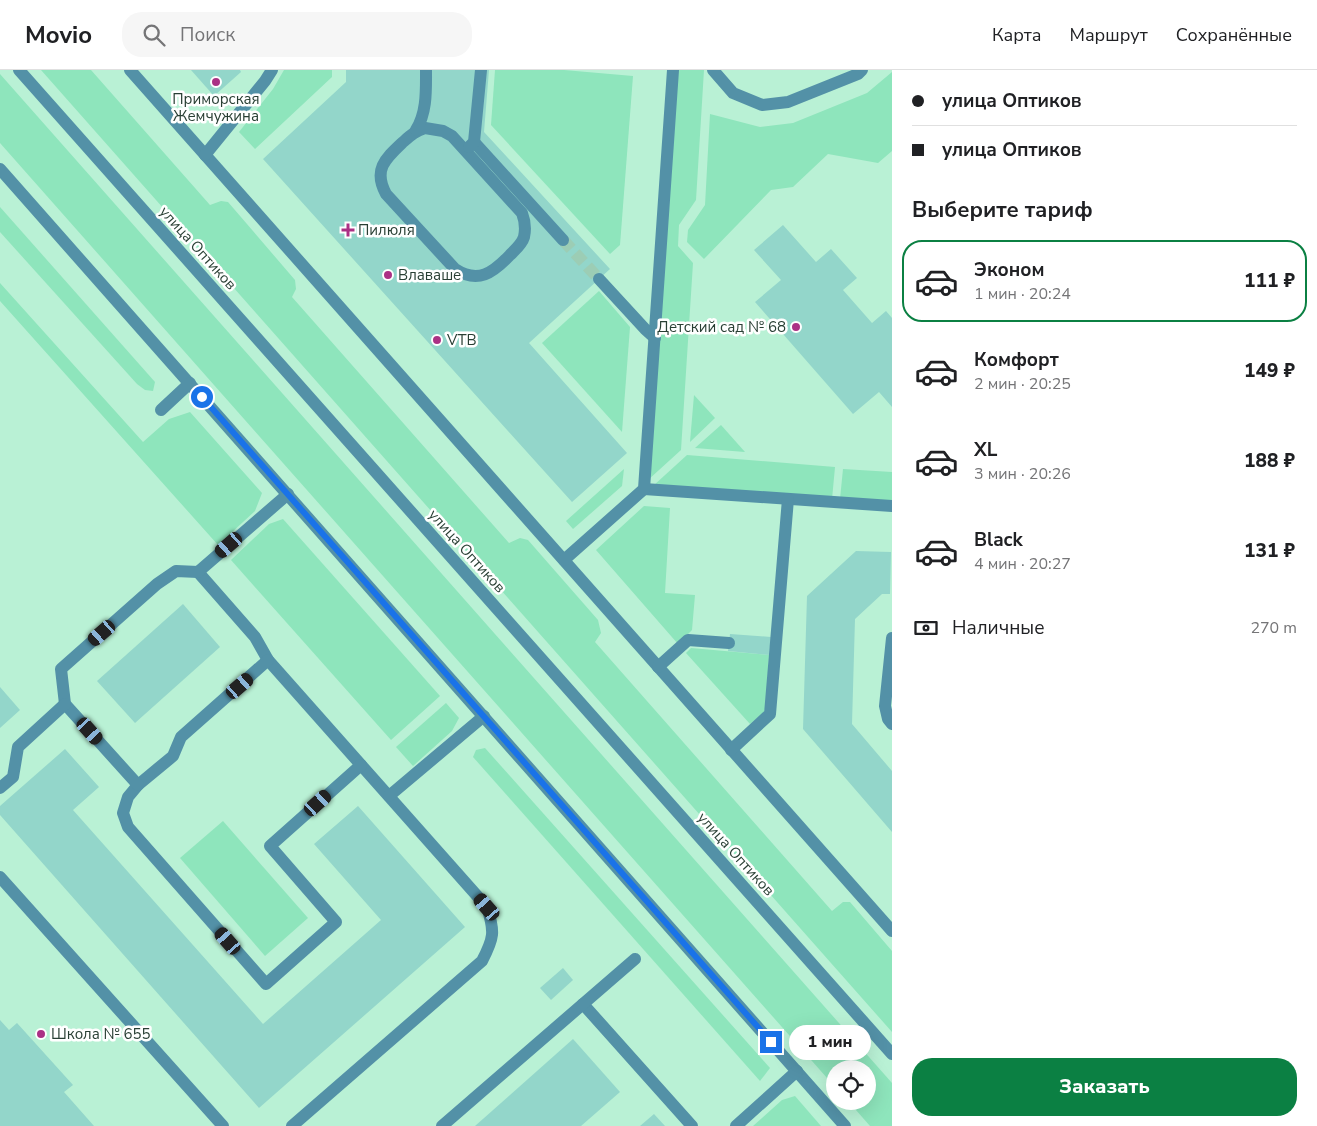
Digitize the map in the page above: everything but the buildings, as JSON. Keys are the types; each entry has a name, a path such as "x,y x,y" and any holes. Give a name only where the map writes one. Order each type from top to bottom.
{"street":[{"name":"улица Оптиков","path":"18,70 892,1054"},
{"path":"130,70 892,931"},
{"path":"205,155 265,82 272,70"},
{"path":"426,70 423,119 416,130 385,158 380,177 386,194 455,269 462,274 471,276 488,274 505,260 522,242 526,227 522,213 469,146 481,70"},
{"path":"564,560 644,489 673,70"},
{"path":"713,70 733,93 762,105 788,102 858,74 862,70"},
{"path":"416,130 425,128 443,131 469,146 563,240"},
{"path":"0,169 845,1126"},
{"path":"599,279 644,329 655,338"},
{"path":"644,329 656,322"},
{"path":"161,410 190,383"},
{"path":"644,489 892,506"},
{"path":"138,785 65,704 62,669 157,584 176,572 198,572 288,494"},
{"path":"731,750 770,714 788,499"},
{"path":"198,572 255,637 268,660 487,907 493,926 491,943 482,961 292,1126"},
{"path":"892,638 885,706 888,719 892,724"},
{"path":"658,667 688,640 729,643"},
{"path":"268,660 182,737 173,756 138,785 128,797 123,813 128,826 266,984 336,922 270,846 361,765"},
{"path":"0,788 12,777 18,747 65,704"},
{"path":"389,796 484,716"},
{"path":"0,877 223,1126"},
{"path":"442,1126 635,959"},
{"path":"583,1004 692,1126"},
{"path":"736,1126 797,1071"}],"green space":[{"path":"41,70 91,70 210,205 221,201 228,202 295,280 296,289 292,297 509,543 520,538 528,540 598,620 601,633 595,642 832,911 843,902 850,902 892,951 892,1032"},
{"path":"284,70 332,70 332,77 255,149 239,132 273,89"},
{"path":"495,70 564,70 633,76 620,245 610,254 491,125"},
{"path":"678,70 704,70 696,200 679,225 678,246 693,263 681,450 648,480"},
{"path":"892,72 892,151 878,163 828,154 793,187 771,190 704,259 687,242 688,230 705,205 710,114 760,127 793,123 867,93"},
{"path":"0,74 872,1060 826,1060 826,1077 0,143"},
{"path":"0,207 155,382 153,391 145,390 137,384 0,232"},
{"path":"0,283 143,442 169,419 190,412 262,493 255,511 218,545 0,301"},
{"path":"599,291 630,327 622,432 542,343"},
{"path":"694,395 715,418 690,442"},
{"path":"721,425 745,452 695,448"},
{"path":"687,455 835,467 832,499 653,486"},
{"path":"624,469 622,486 573,529 566,521"},
{"path":"843,469 892,472 892,503 840,499"},
{"path":"644,506 670,508 665,593 695,595 692,630 678,644 596,550"},
{"path":"283,519 440,696 391,740 231,560 269,524"},
{"path":"691,648 769,655 764,712 750,724 686,653"},
{"path":"446,703 459,718 452,731 413,766 396,747"},
{"path":"485,748 770,1068 760,1081 473,757 476,750"},
{"path":"223,821 308,918 265,956 180,858"},
{"path":"876,1065 892,1083 892,1126 870,1126 856,1110 876,1110"},
{"path":"795,1096 821,1126 753,1126 782,1100"}],"tunnel":[{"path":"563,240 599,279"}],"place":[{"name":"Приморская Жемчужина","path":"216,82"},
{"name":"Пилюля","path":"348,230"},
{"name":"Влаваше","path":"388,275"},
{"name":"Детский сад № 68","path":"796,327"},
{"name":"VTB","path":"437,340"},
{"name":"Школа № 655","path":"41,1034"}],"route":[{"path":"202,397 771,1042"}]}
